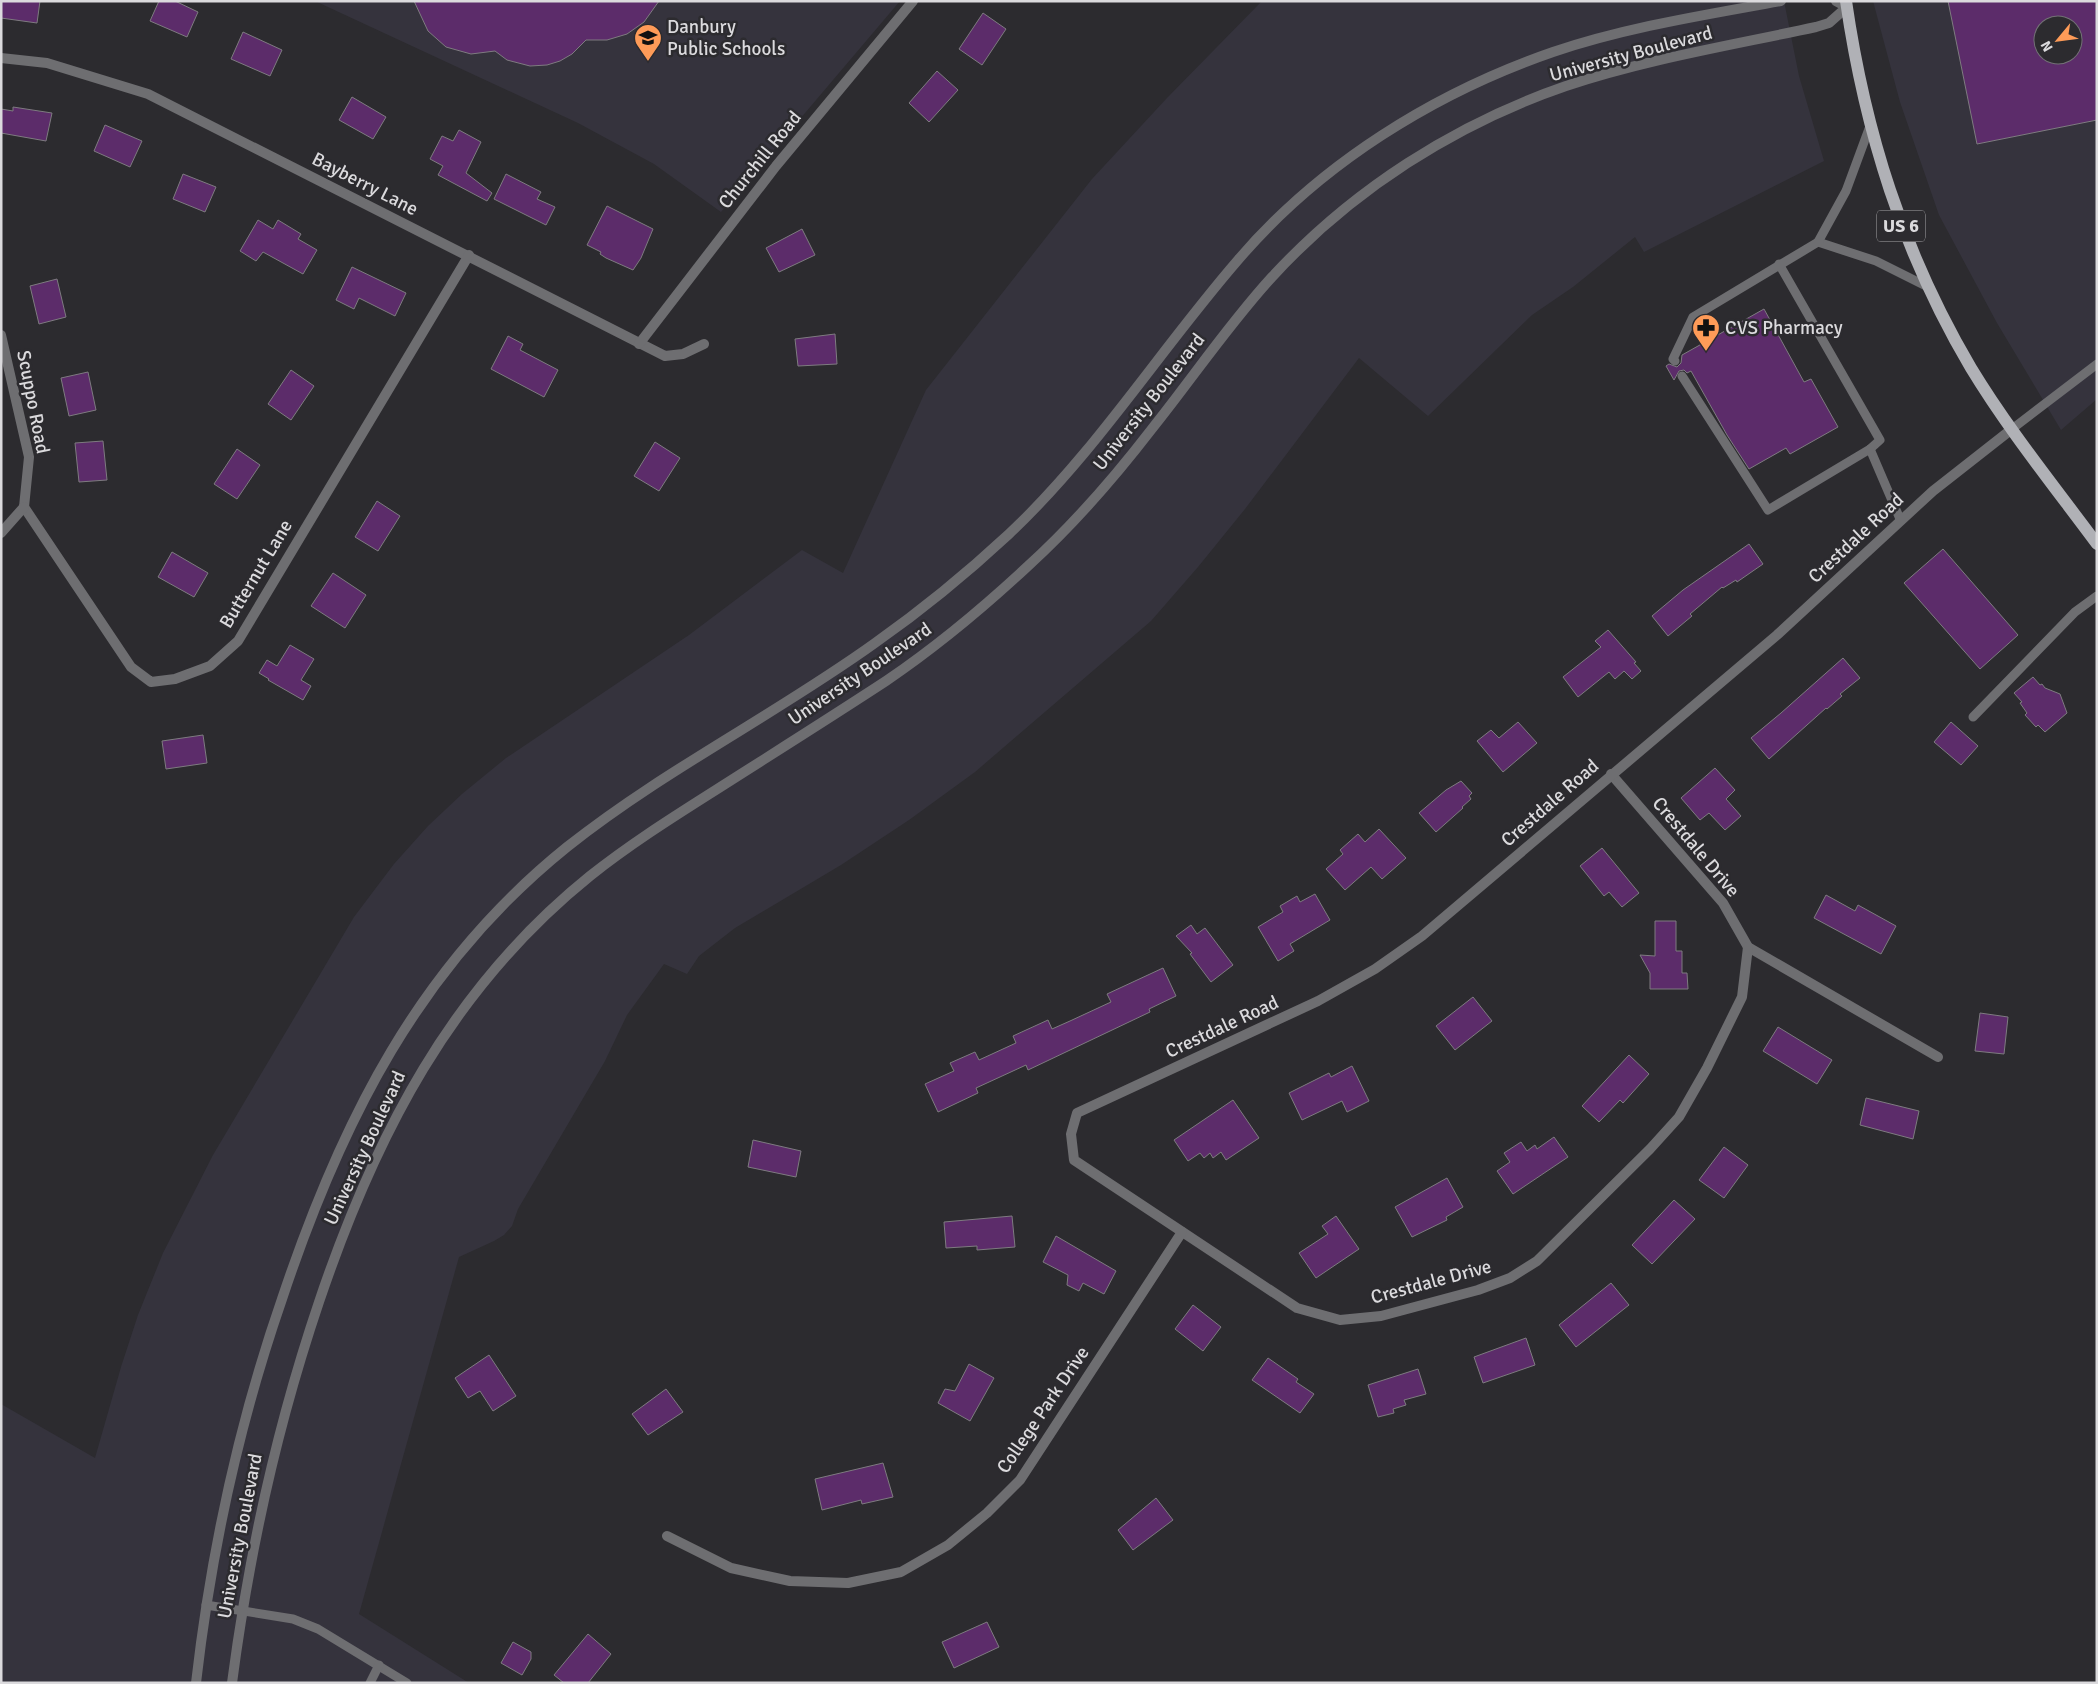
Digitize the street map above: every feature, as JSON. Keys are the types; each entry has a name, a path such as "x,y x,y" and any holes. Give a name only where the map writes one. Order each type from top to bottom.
{"main road":[{"name":"US 6","path":"1843,3 1870,126 1886,182 1905,236 1928,287 1971,368 2012,429 2097,544"}],"street":[{"name":"Churchill Road","path":"639,344 776,166 913,1"},
{"name":"University Boulevard","path":"196,1683 206,1605 219,1530 250,1398 291,1272 335,1157 361,1102 420,1005 454,959 490,919 530,879 612,814 872,646 919,611 993,548 1046,498 1083,455 1243,254 1280,216 1324,178 1368,144 1457,92 1507,69 1556,51 1659,24 1782,1"},
{"name":"University Boulevard","path":"232,1683 255,1538 285,1408 325,1284 369,1172 394,1119 450,1026 482,983 529,931 576,888 634,843 893,676 988,602 1032,563 1072,523 1111,479 1151,431 1235,320 1270,278 1305,242 1347,206 1390,174 1429,149 1474,125 1521,103 1558,89 1616,72 1816,27 1829,23 1843,3"},
{"name":"Bayberry Lane","path":"1,58 47,63 148,94 665,356 683,354 704,344"},
{"name":"Butternut Lane","path":"24,507 130,667 151,682 175,679 210,666 238,641 469,255"},
{"name":"Scuppo Road","path":"1,334 29,457 24,507"},
{"name":"Crestdale Road","path":"1071,1134 1077,1114 1318,1001 1375,969 1422,936 1610,774 1777,635 1939,486 2012,429"},
{"path":"1,533 24,507"},
{"name":"Crestdale Drive","path":"1071,1134 1074,1160 1297,1308 1340,1320 1381,1316 1478,1290 1510,1278 1537,1261 1650,1149 1679,1117 1707,1068 1742,997 1748,947 1724,903 1610,774"},
{"path":"1748,947 1938,1057"},
{"name":"College Park Drive","path":"667,1536 731,1568 790,1581 848,1583 901,1572 948,1545 987,1513 1020,1480 1182,1232"}],"lane":[{"path":"1674,361 1673,359 1693,317 1818,242 1846,191 1870,126"},
{"path":"1818,242 1876,261 1928,287"},
{"path":"1682,376 1768,510 1870,449 1880,440 1779,264"},
{"path":"2012,429 2097,364"},
{"path":"1870,449 1900,520"},
{"path":"1973,717 2007,679 2076,612 2097,596"},
{"path":"206,1605 293,1620 318,1629 407,1683"},
{"path":"370,1683 379,1666"}],"shaded area":[{"name":"Danbury Public Schools","path":"315,1 900,1 721,212 654,164 578,123"},
{"path":"1262,1 1784,1 1799,76 1824,161 1644,252 1635,237 1573,287 1532,315 1428,416 1359,358 1245,509 1151,621 975,772 909,820 841,865 735,928 699,956 687,974 664,964 627,1015 605,1061 518,1209 512,1226 504,1235 494,1241 459,1257 359,1614 469,1683 1,1683 1,1404 95,1458 138,1315 163,1253 213,1155 354,917 394,864 428,826 462,794 506,758 689,635 802,550 843,573 926,390 1092,179 1167,98"},
{"path":"1873,1 2097,1 2097,399 2061,430 1997,323 1939,215 1900,102"}],"building":[{"path":"1,1 40,1 37,23 1,18"},
{"path":"159,1 175,1 198,12 187,37 150,21"},
{"path":"414,1 659,1 644,22 627,34 607,40 586,40 572,54 560,61 547,65 530,66 507,60 495,51 471,54 446,47 428,31"},
{"path":"1948,1 2097,1 2097,120 1977,144"},
{"path":"983,13 1006,29 982,65 959,49"},
{"path":"243,32 282,50 270,76 231,59"},
{"path":"937,71 958,90 929,122 909,103"},
{"path":"352,97 386,117 373,139 339,120"},
{"path":"13,107 52,113 46,141 1,133 1,109 13,111"},
{"path":"105,125 142,141 130,167 94,151"},
{"path":"459,130 481,142 466,173 492,193 487,201 438,175 443,166 430,159 442,136 453,141"},
{"path":"183,174 216,187 205,212 173,199"},
{"path":"506,174 541,192 537,199 555,207 546,225 494,199"},
{"path":"607,206 653,229 641,258 633,270 606,258 600,254 601,252 587,245"},
{"path":"258,220 273,229 278,220 301,234 298,239 317,250 303,274 263,252 256,261 240,251"},
{"path":"802,229 815,255 779,272 766,248"},
{"path":"352,267 406,293 395,316 359,298 354,309 336,300"},
{"path":"57,279 66,317 39,324 30,286"},
{"name":"CVS Pharmacy","path":"1764,309 1804,382 1811,379 1838,427 1790,454 1786,448 1749,469 1727,435 1691,371 1687,373 1684,370 1679,371 1674,380 1666,366 1669,364 1677,367 1681,363 1682,355"},
{"path":"835,334 837,364 798,366 795,339"},
{"path":"508,336 523,344 520,350 558,370 544,397 491,369"},
{"path":"291,370 314,386 291,420 268,404"},
{"path":"88,372 96,410 69,416 61,378"},
{"path":"103,441 107,480 79,482 75,443"},
{"path":"655,442 680,458 659,491 634,476"},
{"path":"237,449 260,465 237,499 214,484"},
{"path":"377,501 400,516 378,551 355,537"},
{"path":"1749,544 1763,564 1737,582 1736,580 1722,587 1690,614 1692,616 1668,636 1652,616 1683,590"},
{"path":"1943,549 2018,635 1980,669 1904,583"},
{"path":"172,552 208,573 194,597 158,577"},
{"path":"333,573 366,595 345,628 311,606"},
{"path":"1608,630 1636,662 1634,663 1641,671 1632,679 1624,671 1615,679 1609,672 1578,697 1563,677 1601,647 1595,641"},
{"path":"290,645 314,659 301,680 311,686 303,700 259,673 267,660 277,666"},
{"path":"1843,658 1860,678 1769,759 1751,738"},
{"path":"2033,677 2040,685 2042,684 2045,688 2060,694 2067,713 2045,732 2038,725 2036,727 2025,715 2027,713 2020,703 2022,702 2014,693"},
{"path":"1518,722 1537,743 1503,772 1477,741 1491,730 1499,738"},
{"path":"1951,722 1978,746 1961,765 1934,742"},
{"path":"203,735 207,763 166,769 162,741"},
{"path":"1715,768 1735,790 1726,799 1741,816 1725,830 1709,813 1700,820 1681,798"},
{"path":"1461,781 1472,793 1469,796 1471,799 1436,832 1419,813 1446,790"},
{"path":"1379,829 1406,858 1382,879 1371,867 1345,890 1326,869 1343,854 1340,850 1358,834 1365,842"},
{"path":"1602,848 1639,893 1622,907 1609,892 1604,896 1580,866"},
{"path":"1315,894 1330,920 1290,944 1294,951 1278,961 1258,927 1283,912 1280,906 1297,896 1300,902"},
{"path":"1826,895 1855,911 1858,905 1896,926 1881,954 1814,918"},
{"path":"1655,921 1676,921 1676,951 1682,951 1682,973 1687,973 1688,989 1650,989 1650,973 1640,955 1655,956"},
{"path":"1191,925 1197,934 1205,928 1233,965 1211,982 1190,954 1192,953 1176,936"},
{"path":"1163,968 1176,996 1149,1009 1150,1012 1028,1070 1026,1065 976,1088 978,1093 938,1112 925,1084 954,1071 950,1063 975,1052 979,1060 1016,1043 1013,1036 1048,1020 1052,1029 1070,1021 1111,1002 1107,994"},
{"path":"1473,997 1492,1021 1455,1050 1436,1026"},
{"path":"1980,1013 2008,1017 2004,1054 1975,1051"},
{"path":"1778,1027 1832,1060 1817,1084 1763,1051"},
{"path":"1629,1055 1649,1074 1623,1103 1620,1100 1599,1122 1582,1106"},
{"path":"1352,1066 1369,1101 1347,1112 1342,1101 1302,1120 1289,1093 1329,1073 1331,1077"},
{"path":"1866,1098 1919,1111 1913,1139 1860,1125"},
{"path":"1233,1100 1259,1138 1226,1160 1221,1152 1213,1158 1210,1153 1204,1158 1200,1153 1188,1161 1174,1140"},
{"path":"1554,1137 1568,1157 1513,1194 1497,1171 1510,1162 1504,1153 1521,1142 1527,1151 1535,1145 1537,1149"},
{"path":"753,1140 801,1151 796,1177 748,1167"},
{"path":"1724,1147 1748,1165 1724,1198 1699,1180"},
{"path":"1447,1178 1463,1207 1446,1217 1447,1220 1412,1237 1395,1207"},
{"path":"1674,1200 1695,1219 1652,1264 1632,1245"},
{"path":"1012,1216 1015,1247 977,1250 977,1246 946,1248 944,1222"},
{"path":"1336,1216 1359,1249 1316,1278 1299,1253 1328,1234 1322,1226"},
{"path":"1056,1236 1116,1271 1104,1294 1083,1283 1079,1291 1067,1285 1068,1275 1043,1262"},
{"path":"1611,1283 1629,1305 1576,1347 1559,1325"},
{"path":"1193,1305 1221,1327 1203,1351 1175,1329"},
{"path":"1526,1338 1535,1365 1483,1383 1474,1357"},
{"path":"489,1355 516,1396 493,1411 480,1391 468,1398 455,1378"},
{"path":"1268,1358 1298,1379 1296,1382 1314,1394 1300,1413 1252,1380"},
{"path":"969,1364 994,1378 970,1421 938,1403 945,1389 955,1391"},
{"path":"1418,1369 1426,1394 1404,1400 1406,1405 1393,1409 1394,1413 1378,1417 1368,1385"},
{"path":"666,1389 683,1412 648,1435 632,1414"},
{"path":"883,1463 893,1497 862,1504 861,1500 822,1510 815,1479"},
{"path":"1156,1498 1173,1520 1133,1550 1118,1530"},
{"path":"987,1622 999,1647 954,1668 942,1642"},
{"path":"588,1634 611,1654 588,1683 564,1683 554,1675"},
{"path":"513,1642 531,1652 531,1659 522,1675 501,1663"}],"place":[{"name":"Danbury Public Schools","path":"648,62"},
{"name":"CVS Pharmacy","path":"1706,352"}]}
